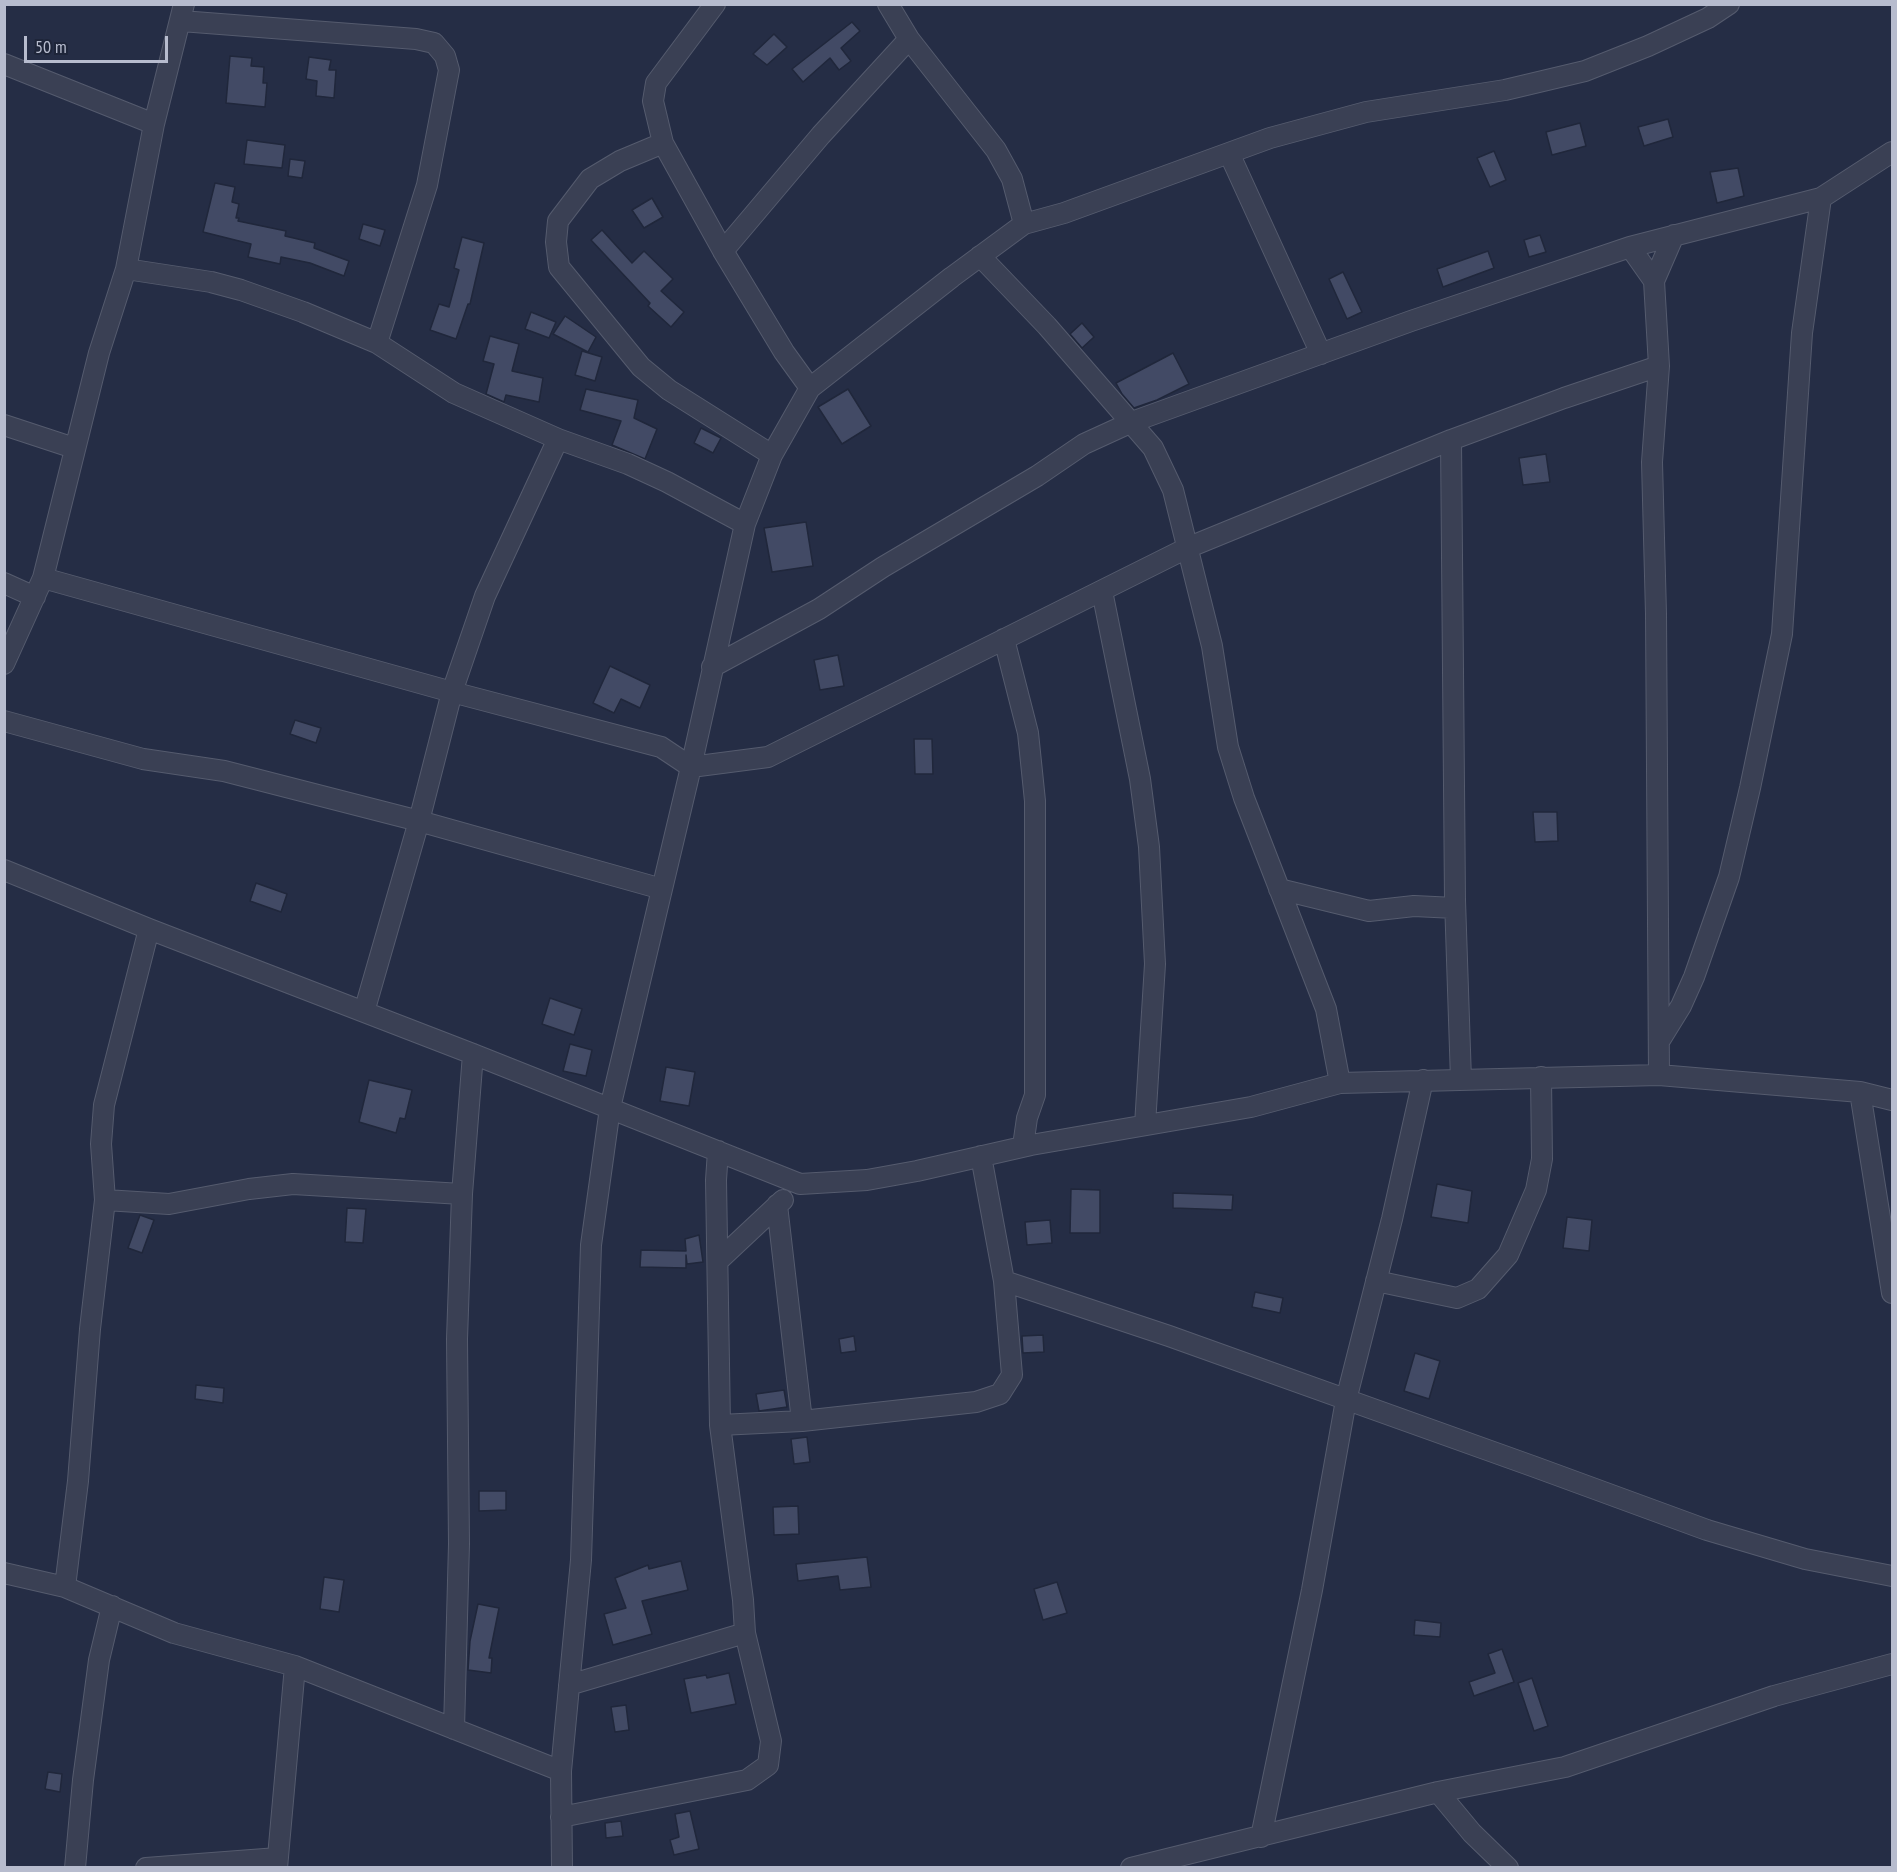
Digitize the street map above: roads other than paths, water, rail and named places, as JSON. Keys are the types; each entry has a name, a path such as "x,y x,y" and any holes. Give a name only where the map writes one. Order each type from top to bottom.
{"street":[{"path":"715,4 656,83 653,101 663,143 723,251 784,352 810,388"},
{"path":"888,4 909,39 996,150 1012,179 1024,224"},
{"path":"562,1868 561,1771 581,1560 591,1245 610,1108 663,889 746,524 772,455 810,388 1024,224 1064,213 1270,138 1366,112 1505,90 1585,71 1648,46 1708,18 1729,4"},
{"path":"4,664 43,578 99,353 126,269 154,124 183,13 416,39 434,43 445,56 449,70 427,185 376,342"},
{"path":"723,251 821,135 909,39"},
{"path":"4,64 154,124"},
{"path":"663,143 620,161 590,179 558,221 556,242 559,267 641,367 669,390 772,455"},
{"path":"712,667 819,609 883,567 1037,476 1084,444 1132,422 1411,321 1630,247 1821,198 1893,152"},
{"path":"1229,153 1321,354"},
{"path":"1660,1040 1681,1006 1694,977 1729,877 1782,634 1802,333 1821,198"},
{"path":"1659,1075 1652,462 1659,366 1654,281 1674,235"},
{"path":"1630,247 1654,281"},
{"path":"980,256 1047,326 1132,422 1153,448 1173,490 1212,646 1228,747 1244,798 1326,1009 1340,1083"},
{"path":"126,269 211,282 241,290 376,342 454,393 558,439 628,464 746,524"},
{"path":"43,578 452,692 661,747 691,767 768,756 1187,548 1451,440 1659,366"},
{"path":"4,424 74,448"},
{"path":"364,1012 419,821 452,692 484,596 558,439"},
{"path":"1451,440 1455,908 1461,1080"},
{"path":"4,583 35,597"},
{"path":"1101,591 1140,779 1149,848 1155,964 1145,1125"},
{"path":"1004,639 1028,733 1035,801 1035,1095 1027,1118 1023,1146"},
{"path":"4,721 143,759 224,771 419,821 663,889"},
{"path":"4,870 800,1184 867,1180 1023,1146 1251,1107 1340,1083 1659,1075 1860,1092 1893,1100"},
{"path":"1279,889 1369,911 1414,906 1455,908"},
{"path":"65,1587 78,1481 105,1200 101,1144 104,1105 149,929"},
{"path":"454,1729 459,1544 457,1339 462,1194 473,1054"},
{"path":"1376,1281 1457,1298 1478,1289 1508,1256 1536,1190 1542,1159 1541,1077"},
{"path":"1261,1837 1312,1590 1346,1400 1422,1080"},
{"path":"1860,1092 1893,1293"},
{"path":"561,1816 747,1780 768,1765 771,1741 745,1633 743,1600 720,1425 716,1180 718,1151"},
{"path":"720,1425 802,1421 976,1402 1000,1394 1012,1375 1004,1281 981,1156"},
{"path":"105,1200 169,1204 249,1189 293,1184 462,1194"},
{"path":"718,1260 800,1184"},
{"path":"777,1205 802,1421"},
{"path":"1004,1281 1169,1336 1707,1530 1805,1559 1893,1576"},
{"path":"4,1573 65,1587 174,1633 296,1666 561,1771"},
{"path":"75,1868 83,1780 99,1660 112,1606"},
{"path":"569,1685 745,1633"},
{"path":"1131,1868 1438,1792 1565,1767 1774,1696 1893,1664"},
{"path":"146,1868 278,1863 296,1666"},
{"path":"1438,1792 1472,1833 1508,1868"}]}
